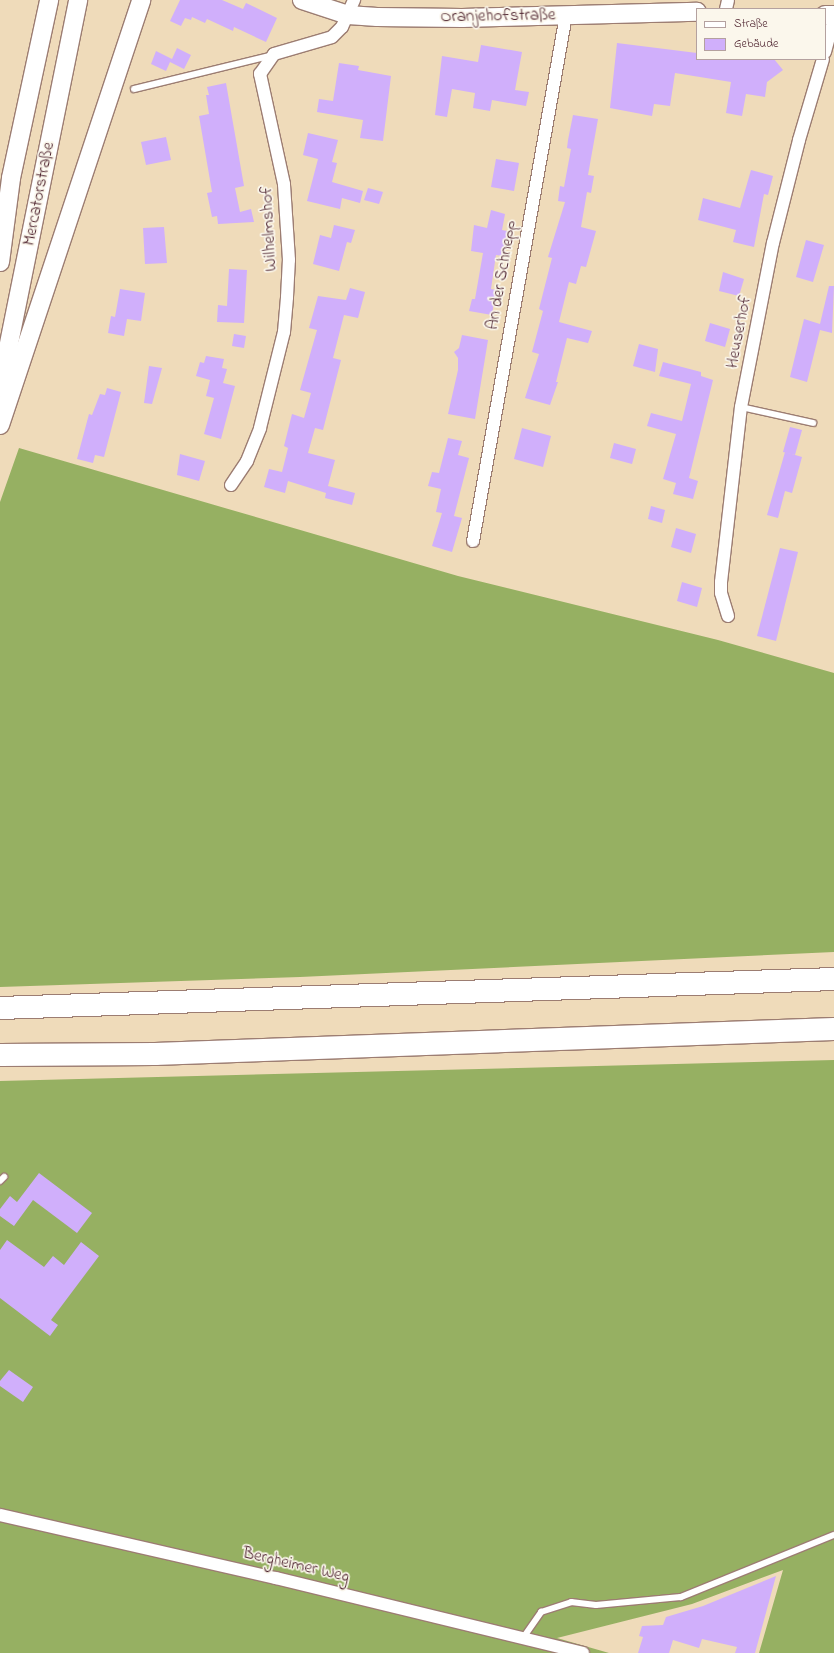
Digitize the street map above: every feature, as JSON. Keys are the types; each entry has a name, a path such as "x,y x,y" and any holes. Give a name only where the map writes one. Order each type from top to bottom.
{"highway":[{"path":"0,1008 834,978"},
{"path":"0,1055 155,1054 834,1029"}],"main road":[{"name":"Mercatorstraße","path":"0,262 11,178 49,0"},
{"name":"Mercatorstraße","path":"0,388 78,0"},
{"path":"0,425 140,0"},
{"name":"Oranjehofstraße","path":"302,0 351,8 462,18 696,12"}],"street":[{"path":"274,54 332,37 342,27 351,8"},
{"name":"An der Schnepp","path":"473,542 566,15"},
{"path":"826,48 834,17"},
{"name":"Wilhelmshof","path":"230,485 247,462 260,428 284,332 289,260 284,184 260,74 274,54"},
{"name":"Heuserhof","path":"728,616 721,593 741,407 773,243 799,140 823,60"},
{"name":"Bergheimer Weg","path":"0,1515 276,1578 583,1653"}],"lane":[{"path":"134,89 274,54"},
{"path":"741,407 813,423"},
{"path":"523,1638 541,1612 571,1602 596,1605 681,1597 834,1535"}],"green space":[{"path":"19,448 458,576 718,640 834,673 834,952 300,977 0,987 0,502"},
{"path":"834,1060 834,1653 759,1653 783,1570 692,1604 557,1638 609,1653 0,1653 0,1081"}],"building":[{"path":"180,0 222,0 243,9 246,3 277,18 266,42 234,27 233,31 207,19 205,23 192,17 191,20 185,18 181,26 170,21"},
{"path":"617,43 696,53 696,60 775,60 783,70 767,82 765,97 746,94 742,116 726,113 731,82 675,73 670,106 654,104 652,116 610,108"},
{"path":"481,45 522,52 515,90 529,92 526,106 492,100 490,111 473,108 475,93 452,89 447,117 435,115 442,56 478,62"},
{"path":"177,48 191,55 184,69 170,62 166,71 151,64 156,51 172,59"},
{"path":"339,63 359,66 358,70 391,76 383,141 360,138 363,120 317,112 319,99 333,101"},
{"path":"226,83 244,186 235,188 240,212 251,209 254,222 218,224 217,216 212,217 207,193 212,192 199,116 209,114 206,95 209,95 207,87"},
{"path":"573,115 598,119 588,175 594,176 591,193 587,192 581,227 596,231 586,267 581,266 576,284 569,282 559,322 592,331 588,343 567,338 556,382 558,382 550,405 525,398 539,354 532,352 543,311 539,309 552,258 548,257 565,202 558,201 560,186 564,187 571,149 567,148"},
{"path":"308,133 338,140 332,162 337,163 332,182 363,191 360,203 342,198 340,209 307,201 318,159 303,155"},
{"path":"166,137 171,160 146,165 141,142"},
{"path":"496,159 519,163 514,191 491,187"},
{"path":"751,170 773,176 768,195 764,194 754,247 733,242 736,230 698,220 703,198 740,208"},
{"path":"368,188 383,192 379,204 364,200"},
{"path":"491,210 505,214 502,230 507,231 503,256 496,255 491,289 496,290 492,315 469,311 472,299 475,299 483,253 471,251 474,225 487,228"},
{"path":"334,225 355,230 351,243 347,242 339,271 313,264 320,235 331,238"},
{"path":"164,227 167,263 145,264 143,228"},
{"path":"806,240 824,245 813,282 796,277"},
{"path":"229,269 247,270 244,323 217,322 218,305 227,306"},
{"path":"723,272 744,279 739,296 719,291"},
{"path":"829,286 834,286 832,333 820,330 807,382 790,377 804,319 820,324"},
{"path":"350,288 365,292 358,318 344,315 333,358 341,360 323,430 315,428 308,453 335,460 328,486 355,493 352,505 325,498 326,493 288,481 285,493 264,487 269,469 282,472 288,448 284,446 292,414 304,418 311,393 300,390 317,330 309,328 318,296 346,300"},
{"path":"120,289 145,293 141,321 127,319 124,336 108,333 111,316 115,317"},
{"path":"710,323 730,329 725,347 705,341"},
{"path":"234,334 246,336 244,348 232,346"},
{"path":"462,335 488,340 475,419 448,414 458,370 458,358 454,352 459,348"},
{"path":"639,344 658,349 655,372 633,366"},
{"path":"206,356 224,359 222,368 227,369 223,383 235,386 221,439 204,434 214,398 206,396 210,380 196,376 200,362 204,363"},
{"path":"663,362 701,372 701,376 713,380 689,478 698,481 693,499 673,494 676,483 663,479 676,434 647,426 651,413 682,421 691,384 659,376"},
{"path":"149,366 162,368 152,404 144,403"},
{"path":"107,388 121,392 104,457 95,455 93,463 77,459 89,414 92,415 100,394 105,395"},
{"path":"790,427 802,430 795,455 783,452"},
{"path":"522,428 551,436 543,467 514,459"},
{"path":"448,438 462,441 458,455 469,458 454,516 462,518 452,552 432,546 442,513 436,512 441,489 428,486 432,472 439,473"},
{"path":"614,443 636,449 632,464 610,458"},
{"path":"785,452 802,457 792,493 785,491 778,518 767,515"},
{"path":"180,454 205,461 199,481 177,475"},
{"path":"651,506 665,510 662,523 648,519"},
{"path":"676,528 696,534 691,553 671,547"},
{"path":"780,548 798,552 776,641 757,636"},
{"path":"682,582 702,588 697,607 677,601"},
{"path":"39,1173 92,1213 77,1233 33,1200 14,1226 0,1216 0,1209 10,1196 17,1202"},
{"path":"7,1240 44,1267 53,1256 64,1265 81,1242 99,1256 51,1320 58,1325 50,1336 0,1298 0,1250"},
{"path":"9,1370 33,1387 23,1402 0,1386 0,1381"},
{"path":"776,1576 755,1653 735,1653 737,1647 702,1639 699,1648 673,1640 669,1653 638,1653 643,1637 639,1636 642,1626 663,1625 666,1617 703,1606"}]}
